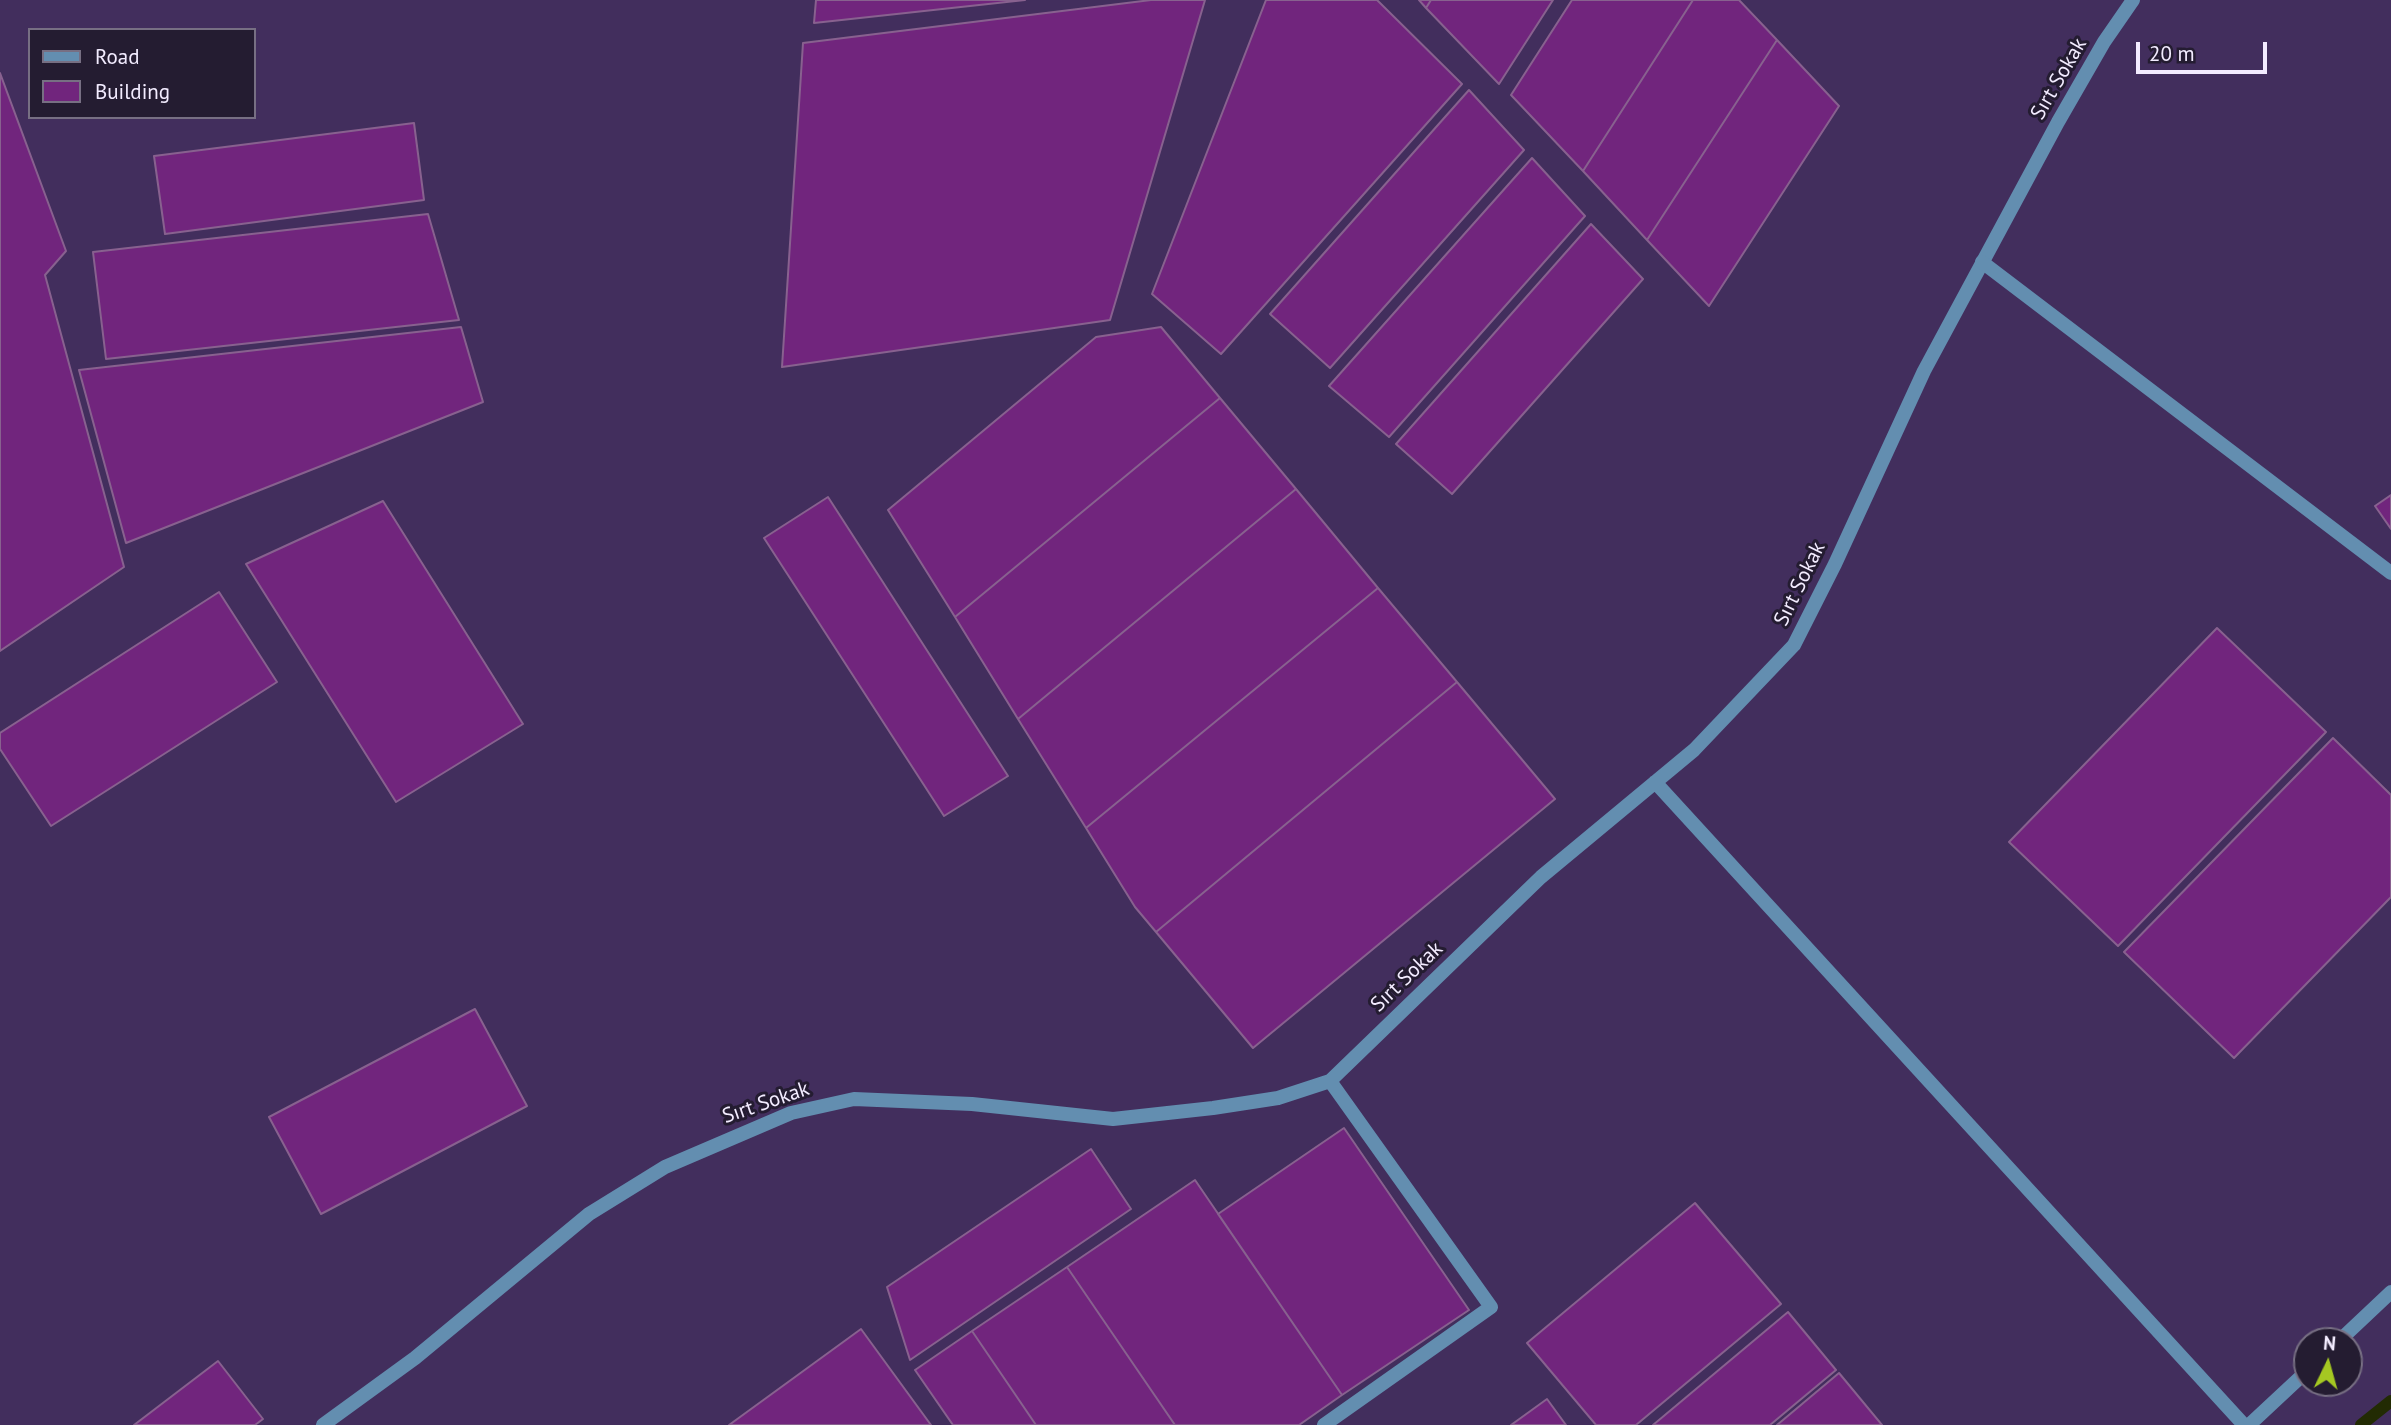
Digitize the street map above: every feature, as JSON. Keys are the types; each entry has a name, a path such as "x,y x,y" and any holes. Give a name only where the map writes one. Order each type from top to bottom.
{"street":[{"name":"Sırt Sokak","path":"323,1425 415,1358 589,1214 665,1167 791,1113 854,1099 972,1104 1113,1119 1278,1098 1330,1081 1541,877 1694,750 1794,645 1835,564 1924,371 2058,122 2104,43 2133,0"},
{"path":"1982,262 2391,573"},
{"path":"1655,782 2244,1425"},
{"path":"1324,1425 1491,1307 1330,1081"},
{"path":"2354,1327 2391,1292"},
{"path":"2249,1425 2293,1384"}],"building":[{"path":"816,0 1025,0 814,23"},
{"path":"1151,0 1205,0 1110,320 782,367 803,43"},
{"path":"1266,0 1377,0 1462,84 1221,354 1152,294"},
{"path":"1419,0 1431,0 1426,8"},
{"path":"1431,0 1553,0 1499,84 1426,8"},
{"path":"1572,0 1693,0 1583,171 1511,95"},
{"path":"1693,0 1739,0 1777,40 1647,240 1583,171"},
{"path":"1777,40 1839,106 1709,306 1647,240"},
{"path":"0,73 66,251 45,275 124,567 0,651"},
{"path":"1469,90 1524,150 1330,368 1270,314"},
{"path":"414,123 424,200 165,234 154,156"},
{"path":"1532,158 1585,216 1389,437 1329,386"},
{"path":"428,214 459,320 106,359 93,252"},
{"path":"1591,224 1643,279 1452,494 1396,444"},
{"path":"461,327 483,402 126,543 79,370"},
{"path":"1161,327 1220,398 955,617 888,510 1096,337"},
{"path":"1220,398 1296,489 1018,719 955,617"},
{"path":"1296,489 1378,588 1086,828 1018,719"},
{"path":"2391,495 2391,529 2375,506"},
{"path":"828,497 1008,776 944,816 764,538"},
{"path":"383,501 523,724 396,802 246,564"},
{"path":"1378,588 1457,682 1156,932 1135,907 1086,828"},
{"path":"219,592 277,682 51,826 0,749 0,733"},
{"path":"2217,628 2326,732 2118,946 2009,842"},
{"path":"1457,682 1555,799 1253,1048 1156,932"},
{"path":"2333,738 2391,795 2391,897 2234,1058 2124,952"},
{"path":"475,1009 527,1106 321,1214 269,1117"},
{"path":"1344,1128 1469,1310 1342,1395 1218,1214"},
{"path":"1091,1149 1131,1209 910,1360 887,1287"},
{"path":"1195,1180 1342,1395 1299,1425 1175,1425 1067,1267"},
{"path":"1695,1203 1781,1304 1636,1425 1596,1425 1527,1343"},
{"path":"1067,1267 1175,1425 1036,1425 972,1331"},
{"path":"1788,1312 1836,1370 1770,1425 1653,1425"},
{"path":"861,1329 931,1425 729,1425"},
{"path":"972,1331 1036,1425 953,1425 915,1370"},
{"path":"218,1361 263,1419 255,1425 134,1425"},
{"path":"1839,1373 1882,1425 1777,1425"},
{"path":"1547,1399 1566,1425 1511,1425"}],"waterway":[{"path":"2361,1425 2391,1401"}]}
